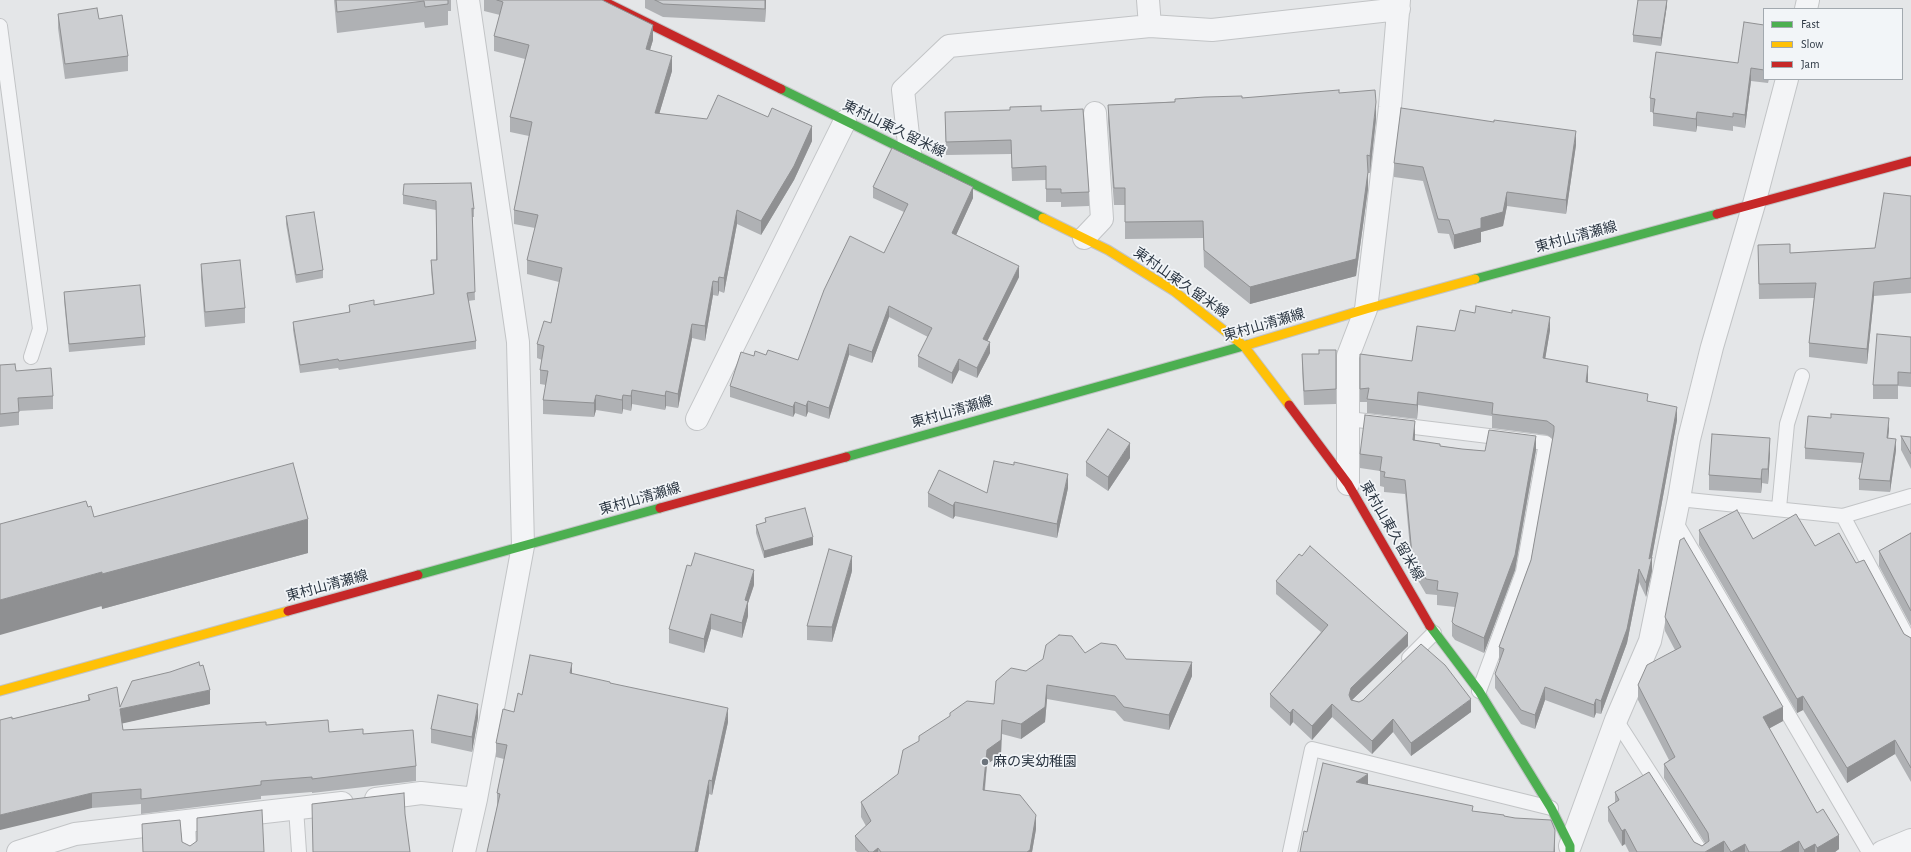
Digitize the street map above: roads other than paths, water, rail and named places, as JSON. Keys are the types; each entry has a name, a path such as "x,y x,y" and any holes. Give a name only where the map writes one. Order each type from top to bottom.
{"main road":[{"name":"東村山東久留米線","path":"601,0 1108,250 1174,291 1244,346 1348,484 1434,633 1479,691 1551,808 1570,849"},
{"name":"東村山清瀬線","path":"0,691 1244,346 1366,309 1911,161"}],"street":[{"path":"464,852 476,799 523,546 518,342 468,0"},
{"path":"1148,0 1150,26"},
{"path":"910,153 903,90 949,46 1150,26 1212,30 1399,4 1390,107 1366,309 1348,356 1348,484"},
{"path":"1570,849 1616,720 1650,640 1675,521 1691,432 1712,347 1754,204 1787,80"},
{"path":"1084,238 1102,219 1095,113"},
{"path":"697,419 845,121"},
{"path":"18,852 75,834 421,793 476,799"},
{"path":"1882,852 1911,840"}],"lane":[{"path":"0,26 40,329 31,358"},
{"path":"1779,508 1787,424 1802,376"},
{"path":"1349,419 1546,443 1523,572 1479,691"},
{"path":"1679,499 1779,508 1843,516 1911,496"},
{"path":"1843,516 1911,644"},
{"path":"1675,521 1869,852"},
{"path":"1401,665 1434,633"},
{"path":"1616,720 1700,852"},
{"path":"1290,852 1312,749 1551,808"},
{"path":"296,808 298,852"},
{"path":"188,821 189,852"}],"place":[{"name":"麻の実幼稚園","path":"985,762"}]}
